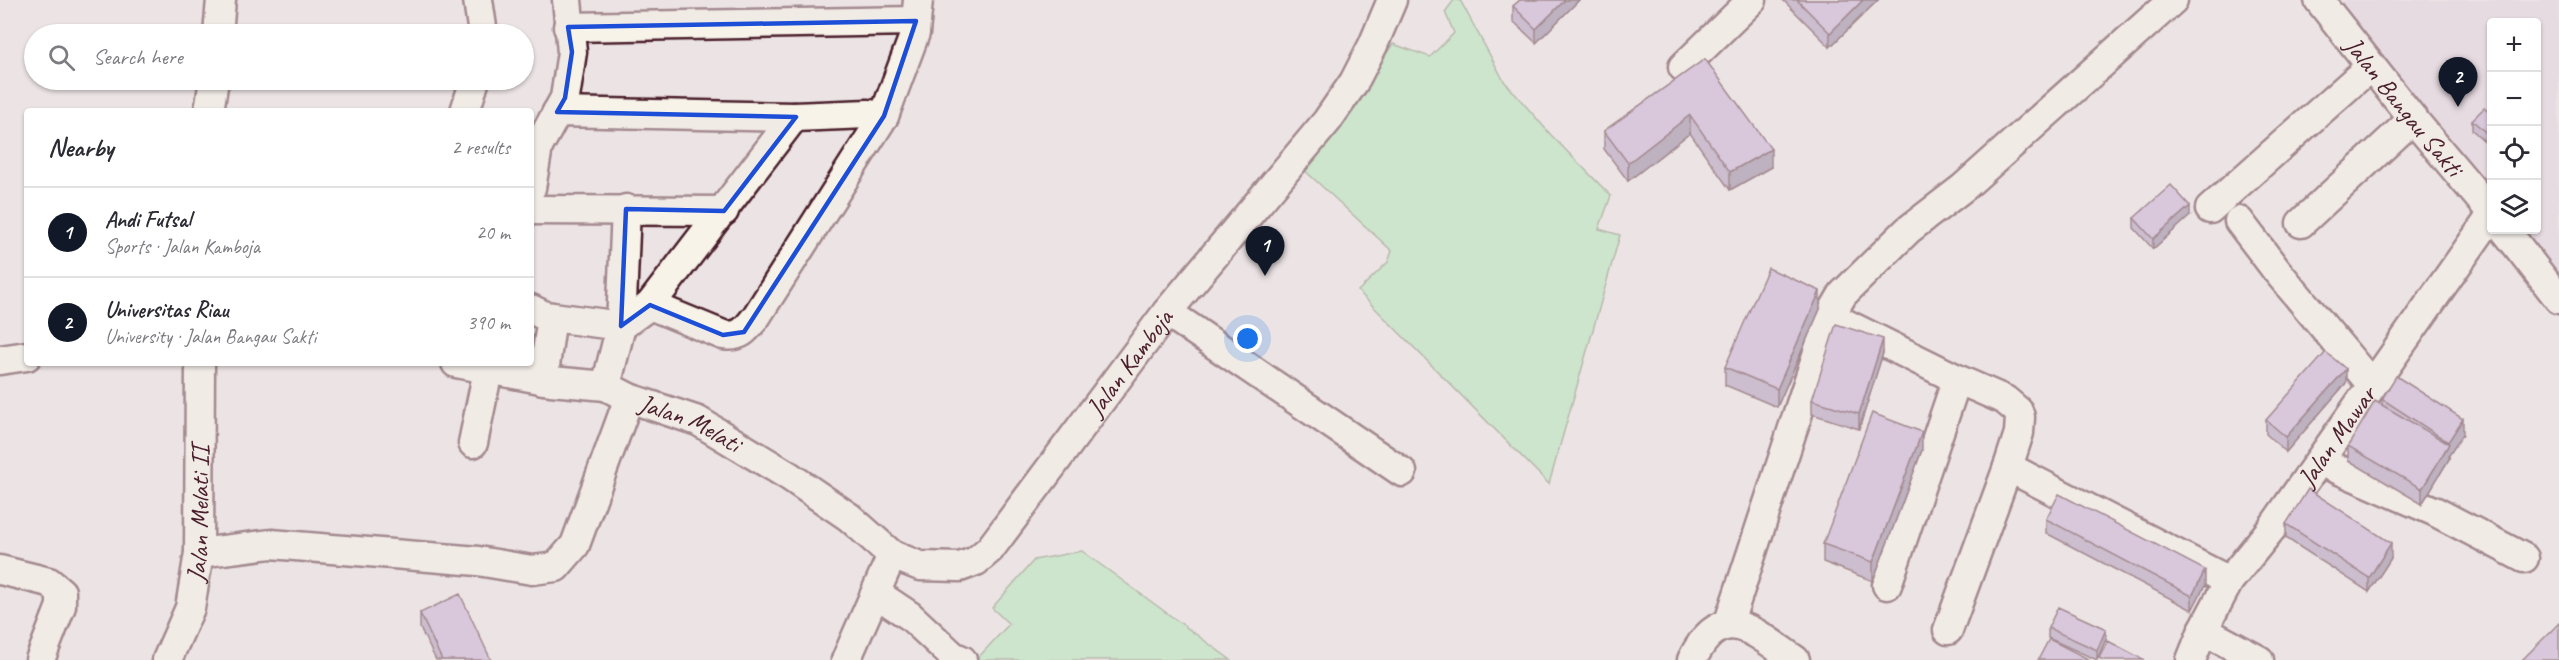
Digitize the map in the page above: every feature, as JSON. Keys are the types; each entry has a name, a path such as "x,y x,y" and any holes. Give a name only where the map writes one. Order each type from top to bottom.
{"street":[{"path":"219,24 221,0"},
{"path":"478,0 482,24"},
{"path":"1683,67 1752,0"},
{"path":"1728,625 1830,316 1844,294 1908,230 1964,187 2173,0"},
{"name":"Jalan Bangau Sakti","path":"2319,0 2487,208"},
{"name":"Jalan Kamboja","path":"892,555 920,566 960,567 976,561 990,549 1167,312 1327,121 1354,82 1387,3"},
{"path":"534,170 538,147 565,98 572,52 568,14 917,10 915,33 884,116 756,317 744,332 734,336 723,334 650,305"},
{"path":"2210,208 2371,66"},
{"path":"209,108 212,90"},
{"path":"466,108 472,90"},
{"path":"557,112 794,117 868,114 884,116"},
{"path":"543,380 542,313 621,326 650,305 794,117"},
{"path":"2301,223 2413,119"},
{"path":"200,553 272,544 478,561 532,570 556,567 575,545 617,392 626,209"},
{"path":"534,210 724,210"},
{"path":"2239,221 2277,271 2372,385"},
{"name":"Jalan Mawar","path":"2191,660 2203,630 2229,581 2272,528 2487,221"},
{"path":"2508,234 2559,300"},
{"path":"1167,312 1402,472"},
{"path":"1830,316 1957,379 2005,400 2018,411 2019,433 1948,630"},
{"path":"0,360 24,356"},
{"name":"Jalan Melati II","path":"167,660 190,608 200,553 200,366"},
{"name":"Jalan Melati","path":"470,366 617,392 698,421 736,443 849,517 892,555"},
{"path":"473,443 488,370"},
{"path":"1887,585 1957,379"},
{"path":"2319,461 2434,512 2524,558"},
{"path":"2008,467 2229,581"},
{"path":"846,660 877,594 892,555"},
{"path":"0,570 49,582 62,592 61,606 40,660"},
{"path":"877,594 910,616 953,656 962,660"},
{"path":"1692,660 1701,641 1714,630 1728,625 1751,630 1795,660"},
{"path":"2203,630 2259,660"}],"highlighted area":[{"path":"916,21 884,116 744,332 723,335 650,305 621,326 626,209 724,211 796,117 557,112 565,98 572,52 568,27"}],"shaded area":[{"path":"2337,0 2559,0 2559,274 2526,234 2541,234 2541,18 2487,18 2487,186"}],"green space":[{"path":"1454,0 1460,0 1504,81 1551,135 1611,196 1599,229 1620,235 1549,484 1358,291 1388,262 1392,251 1302,168 1393,44 1430,57 1454,33 1445,12"},
{"path":"1082,551 1231,660 976,660 1009,624 992,608 1034,560"}],"building":[{"path":"1520,0 1565,0 1536,29 1513,6"},
{"path":"1797,0 1863,0 1830,33"},
{"path":"1705,59 1771,149 1730,172 1690,115 1628,163 1604,131"},
{"path":"2484,108 2487,111 2487,134 2472,120"},
{"path":"2171,185 2190,206 2153,239 2134,218"},
{"path":"1768,268 1820,291 1777,389 1725,367"},
{"path":"1836,324 1883,339 1859,414 1812,400"},
{"path":"2326,352 2346,369 2286,437 2266,420"},
{"path":"2396,376 2463,419 2448,442 2382,399"},
{"path":"2375,401 2449,444 2422,489 2348,446"},
{"path":"1872,413 1922,432 1873,562 1823,544"},
{"path":"2308,489 2391,543 2369,578 2286,524"},
{"path":"2059,494 2205,570 2192,596 2046,519"},
{"path":"460,594 491,660 442,660 420,613"},
{"path":"2058,607 2106,629 2097,650 2048,628"},
{"path":"2559,623 2559,660 2522,660"},
{"path":"2049,639 2088,659 2088,660 2038,660"},
{"path":"2108,641 2144,660 2099,658"}],"place":[{"name":"Universitas Riau","path":"2458,107"},
{"name":"Andi Futsal","path":"1265,276"}]}
